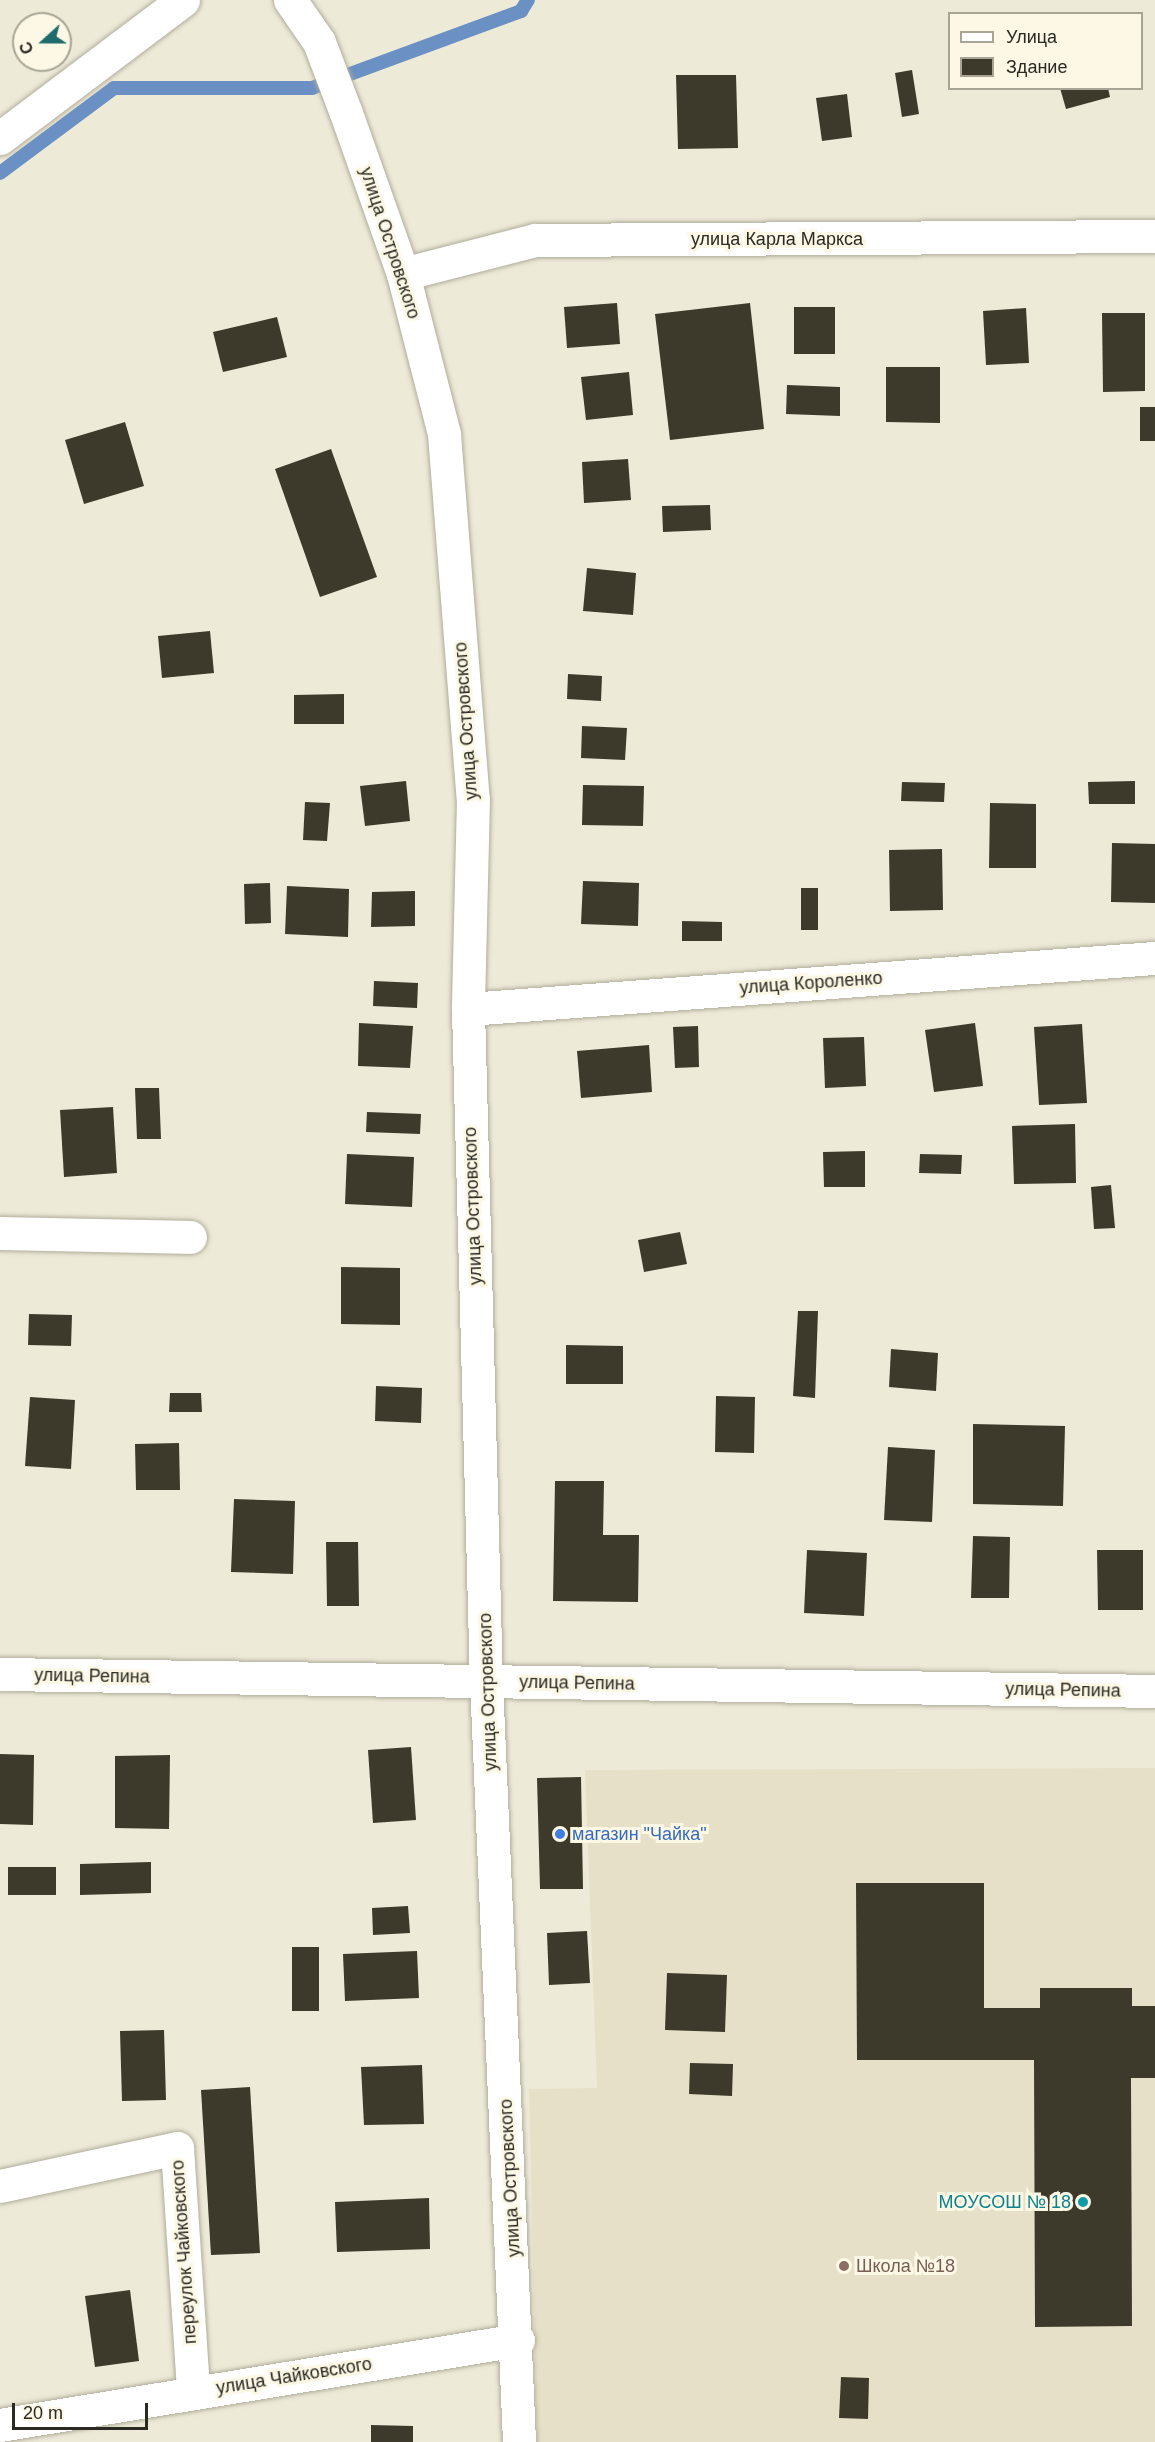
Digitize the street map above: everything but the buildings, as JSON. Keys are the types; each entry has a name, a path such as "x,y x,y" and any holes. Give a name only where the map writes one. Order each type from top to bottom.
{"street":[{"path":"0,138 183,0"},
{"name":"улица Островского","path":"290,0 319,42 346,113 403,274 444,434 473,799 468,1009 486,1682 518,2340 519,2442"},
{"name":"улица Карла Маркса","path":"403,274 535,240 1155,236"},
{"name":"улица Короленко","path":"468,1009 1155,958"},
{"path":"0,1233 190,1237"},
{"name":"улица Репина","path":"0,1674 1155,1691"},
{"name":"переулок Чайковского","path":"0,2186 177,2148 193,2392"},
{"name":"улица Чайковского","path":"0,2426 193,2392 518,2340"}],"shaded area":[{"name":"Школа №18","path":"1155,1768 1155,2442 537,2442 529,2089 597,2088 585,1770"}],"waterway":[{"path":"0,173 114,88 312,88 521,11 528,0"}],"place":[{"name":"магазин \"Чайка\"","path":"560,1834"},
{"name":"МОУСОШ № 18","path":"1083,2202"},
{"name":"Школа №18","path":"844,2266"}]}
